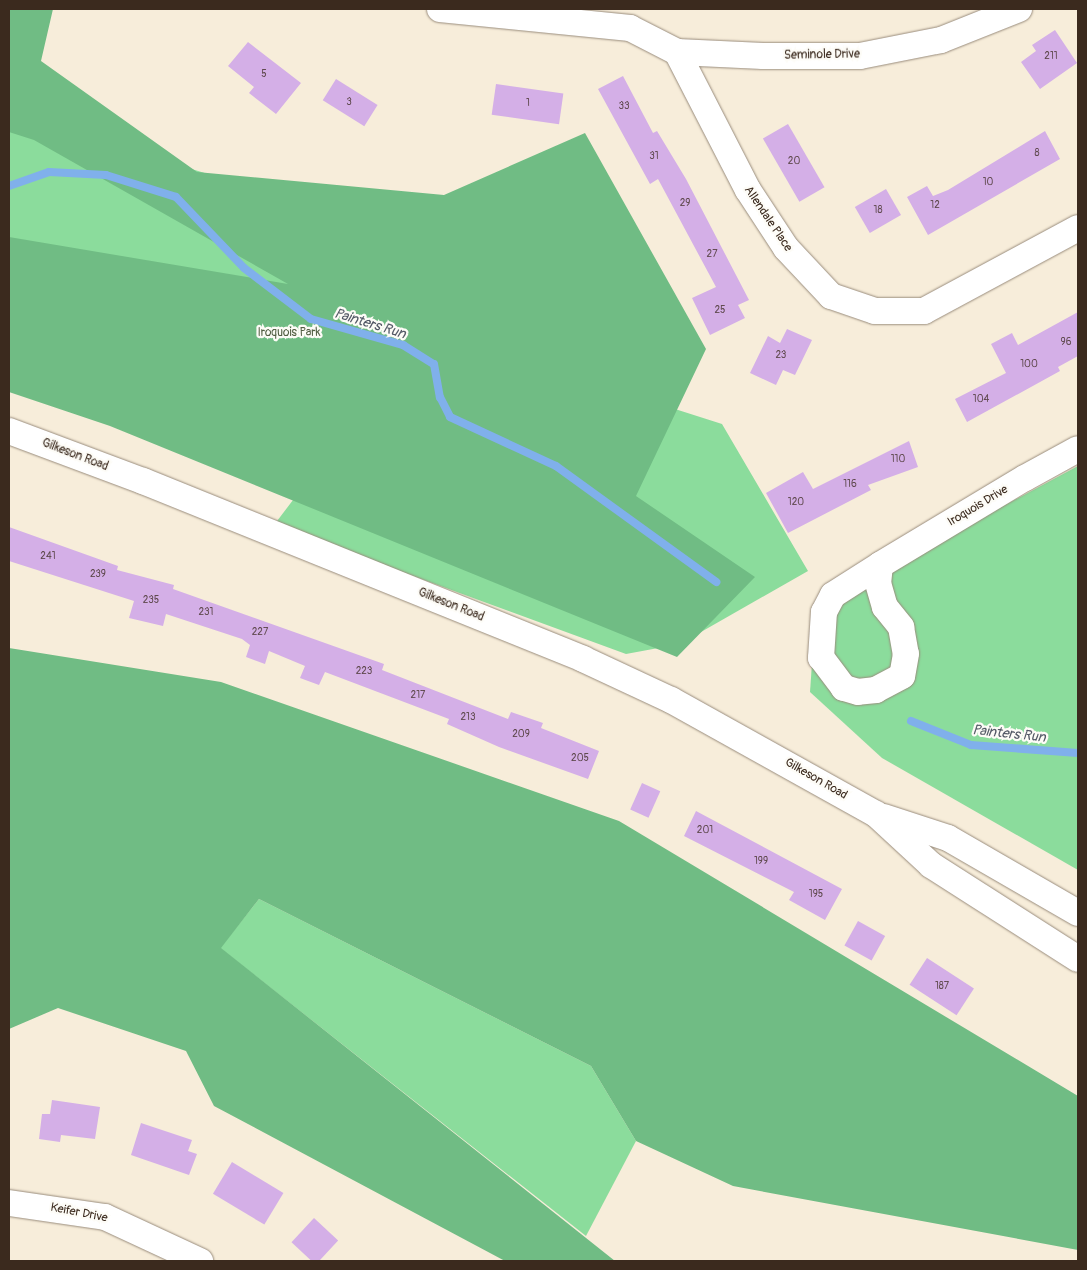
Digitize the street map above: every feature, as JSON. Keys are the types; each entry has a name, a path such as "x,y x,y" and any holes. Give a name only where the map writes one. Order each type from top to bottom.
{"street":[{"path":"440,9 630,28 677,52"},
{"name":"Seminole Drive","path":"677,52 860,56 941,40 1020,9"},
{"name":"Allendale Place","path":"677,52 748,190 786,248 832,296 875,311 924,311 1078,228"},
{"name":"Gilkeson Road","path":"9,432 152,484 583,659 759,745 876,814 948,838 1078,913"},
{"name":"Iroquois Drive","path":"880,565 878,583 885,607 901,627 904,645 902,676 876,690 858,692 844,688 821,658 824,612 833,595 880,565 1078,450"},
{"name":"Gilkeson Road","path":"876,814 931,865 1078,959"},
{"name":"Keifer Drive","path":"9,1203 105,1216 200,1261"}],"green space":[{"name":"Iroquois Park","path":"9,9 53,9 41,61 197,172 444,195 585,133 706,349 636,496 755,577 677,657 110,426 9,392 9,237 288,284 34,140 9,132"},
{"name":"Iroquois Park","path":"9,113 475,256 421,328 722,424 808,571 680,644 626,654 274,525 309,479 9,340"},
{"path":"1078,466 1078,870 882,758 810,692 816,606"},
{"path":"9,648 221,682 619,821 1078,1096 1078,1250 733,1186 636,1141 591,1066 259,899 221,948 615,1261 505,1261 214,1106 186,1051 58,1008 9,1029"},
{"path":"259,899 591,1066 636,1141 586,1236 220,948"}],"building":[{"path":"1055,30 1077,63 1040,89 1021,62 1036,51 1032,45"},
{"path":"248,42 301,83 276,114 249,93 254,87 228,66"},
{"path":"623,76 653,133 657,131 686,179 749,300 738,305 745,318 710,335 692,298 716,287 658,179 650,184 598,89"},
{"path":"336,79 378,105 364,126 323,100"},
{"path":"496,84 563,93 559,124 492,115"},
{"path":"788,124 824,187 799,202 763,138"},
{"path":"1045,131 1060,159 928,235 907,197 927,186 933,196 948,190"},
{"path":"886,189 901,215 870,233 855,207"},
{"path":"1078,312 1078,356 1058,367 1060,371 967,422 955,399 1006,373 991,344 1012,333 1018,345"},
{"path":"787,329 812,340 795,375 783,370 776,385 750,373 768,336 780,343"},
{"path":"909,441 918,467 868,485 871,490 788,533 766,493 803,472 813,489"},
{"path":"9,527 118,566 117,570 174,585 173,589 384,664 382,670 508,719 511,712 543,723 541,728 599,751 588,779 499,747 447,724 449,719 325,672 319,685 300,678 305,666 269,651 265,664 246,657 250,645 242,639 166,614 163,626 129,618 134,601 9,561"},
{"path":"642,783 660,791 648,818 630,809"},
{"path":"696,811 842,889 825,920 789,900 794,892 684,836"},
{"path":"858,921 885,936 872,961 844,945"},
{"path":"927,958 974,988 957,1015 910,985"},
{"path":"52,1100 100,1107 95,1139 61,1135 60,1142 39,1139 42,1114 50,1114"},
{"path":"141,1123 192,1140 188,1151 197,1154 189,1175 131,1155"},
{"path":"232,1162 283,1193 264,1225 213,1194"},
{"path":"314,1218 338,1241 319,1261 312,1261 291,1242"}],"waterway":[{"name":"Painters Run","path":"9,186 49,172 106,175 176,197 244,268 311,319 403,345 434,364 440,397 450,417 556,466 716,582"},
{"name":"Painters Run","path":"911,721 971,745 1078,753"}]}
